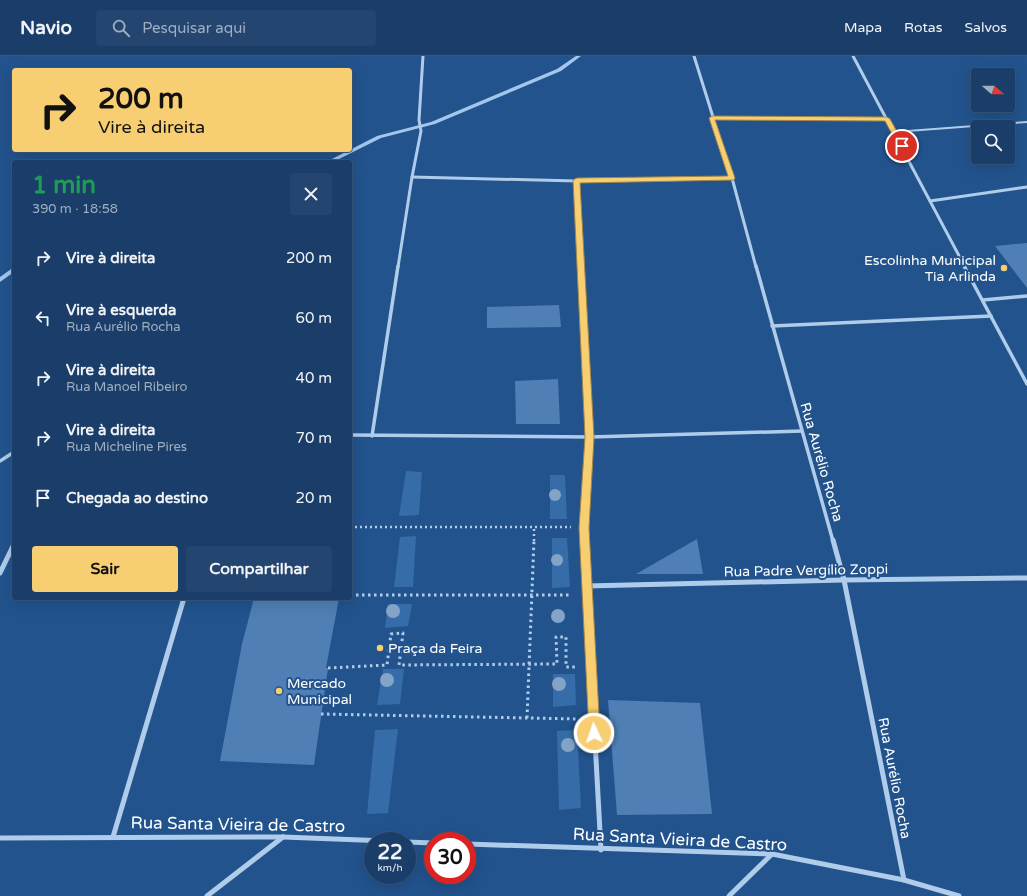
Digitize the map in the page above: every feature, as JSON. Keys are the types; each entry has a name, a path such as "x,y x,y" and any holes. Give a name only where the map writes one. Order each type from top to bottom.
{"street":[{"path":"372,436 412,177 421,130 419,120 423,56"},
{"name":"Rua Aurélio Rocha","path":"694,56 712,118 732,178 844,580 904,880"},
{"path":"853,56 1027,384"},
{"path":"712,118 887,119"},
{"path":"412,177 577,180 732,178"},
{"path":"577,180 590,437 584,528 586,586 601,850"},
{"path":"930,201 1027,187"},
{"path":"983,300 1027,296"},
{"path":"772,326 991,316"},
{"path":"352,435 590,437 802,431"},
{"path":"0,461 12,453"},
{"path":"0,573 12,548"},
{"name":"Rua Padre Vergílio Zoppi","path":"586,586 844,580 1027,578"},
{"path":"113,837 183,600"},
{"path":"207,896 283,837"},
{"name":"Rua Santa Vieira de Castro","path":"0,838 283,837 364,840"},
{"name":"Rua Santa Vieira de Castro","path":"476,844 601,850 772,854 904,880 959,896"},
{"path":"729,896 772,854"}],"lane":[{"path":"894,132 1027,122"}],"path":[{"path":"352,527 567,527"},
{"path":"527,718 534,527"},
{"path":"352,595 571,595"},
{"path":"328,668 387,665 391,634 403,633 399,665 557,664 556,637 566,638 566,667 591,668"},
{"path":"321,714 577,719"}],"shaded area":[{"path":"406,471 422,472 419,515 399,516"},
{"path":"550,475 565,475 567,519 550,519"},
{"path":"416,536 413,587 394,587 400,537"},
{"path":"552,538 567,538 570,587 552,588"},
{"path":"388,604 412,604 408,626 385,628"},
{"path":"383,669 404,669 400,704 377,705"},
{"path":"553,674 575,674 576,705 553,707"},
{"path":"398,729 388,813 367,814 375,730"},
{"path":"577,730 581,808 559,810 557,731"}],"building":[{"path":"1027,243 1027,288 995,246"},
{"path":"559,305 561,327 487,328 487,307"},
{"path":"558,379 560,424 516,424 515,381"},
{"path":"697,539 703,574 636,574"},
{"name":"Mercado Municipal","path":"253,600 339,600 326,668 328,668 314,765 220,761 242,644"},
{"path":"608,700 700,703 712,814 617,815"}],"waterway":[{"path":"352,150 379,137 433,123 559,70 579,56"},
{"path":"333,160 349,152"},
{"path":"0,280 12,271"}],"place":[{"name":"Escolinha Municipal Tia Arlinda","path":"1004,268"},
{"name":"Praça da Feira","path":"380,648"},
{"name":"Mercado Municipal","path":"279,691"}],"route":[{"path":"594,733 584,528 590,437 577,180 732,178 712,118 887,119 902,146"}]}
